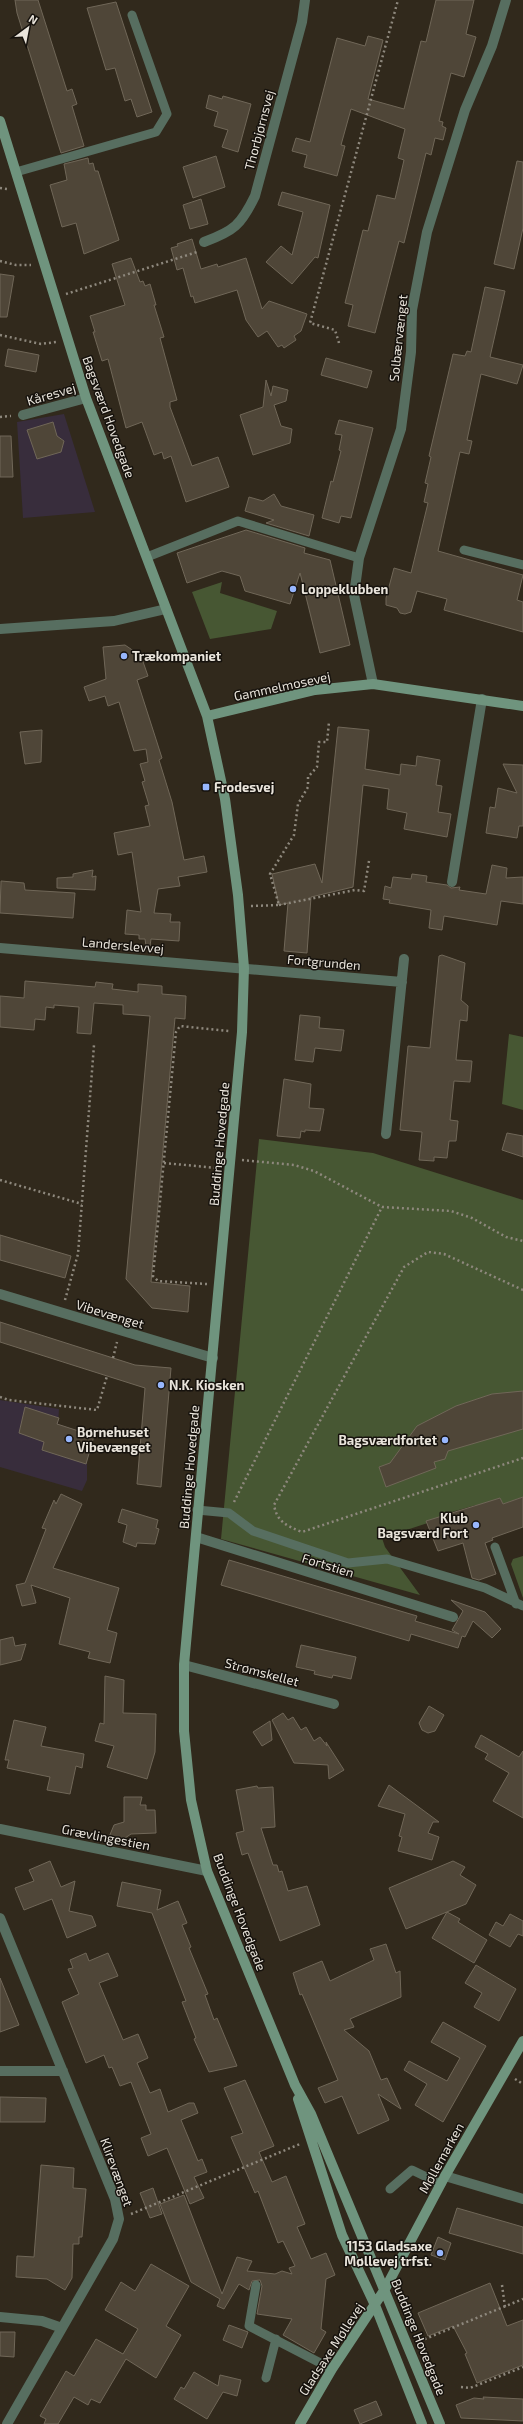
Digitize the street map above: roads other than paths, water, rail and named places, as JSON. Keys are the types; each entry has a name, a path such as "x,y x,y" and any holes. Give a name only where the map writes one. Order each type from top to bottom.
{"street":[{"name":"Thorbjørnsvej","path":"204,242 236,227 246,215 255,196 302,22 305,0"},
{"name":"Solbærvænget","path":"373,684 354,595 359,558 401,428 411,352 412,310 427,232 465,110 492,46 506,0"},
{"name":"Bagsværd Hovedgade","path":"0,121 86,398 207,716"},
{"name":"Kåresvej","path":"23,416 86,398"},
{"path":"0,629 114,621 166,609"},
{"name":"Gammelmosevej","path":"207,716 315,690 373,684 523,706"},
{"path":"452,882 482,699"},
{"name":"Buddinge Hovedgade","path":"207,716 225,799 240,907 244,968 242,1032 231,1164 197,1510 196,1537 184,1665 184,1731 191,1800 207,1871 295,2085 311,2114 386,2289 440,2424"},
{"name":"Landerslevvej","path":"0,948 244,968"},
{"path":"386,1134 404,959"},
{"name":"Fortgrunden","path":"244,968 402,982"},
{"name":"Vibevænget","path":"0,1294 213,1358"},
{"name":"Fortstien","path":"196,1537 453,1617"},
{"name":"Strømskellet","path":"184,1665 334,1704"},
{"name":"Grævlingestien","path":"0,1829 207,1871"},
{"name":"Klirevænget","path":"0,1918 116,2199 120,2218 113,2240 7,2424"},
{"name":"Møllemarken","path":"386,2289 443,2180 523,2041"},
{"path":"0,2071 63,2071"},
{"name":"Buddinge Hovedgade","path":"295,2085 310,2140 342,2235 375,2305 422,2424"},
{"path":"443,2180 523,2199"},
{"name":"Gladsaxe Møllevej","path":"300,2424 332,2369 386,2289"},
{"path":"0,2317 42,2321 62,2328"}],"lane":[{"path":"16,172 156,132 167,114 132,15"},
{"path":"147,557 238,521 359,558"},
{"path":"464,550 523,565"},
{"path":"197,1510 229,1513 253,1531 348,1563 387,1559 485,1588 520,1605"},
{"path":"494,1547 520,1605"},
{"path":"390,2189 412,2170 443,2180"},
{"path":"256,2285 249,2326 332,2369"},
{"path":"266,2378 276,2339"}],"place":[{"name":"Loppeklubben","path":"293,589"},
{"name":"Trækompaniet","path":"124,656"},
{"name":"Frodesvej","path":"206,787"},
{"name":"N.K. Kiosken","path":"161,1385"},
{"name":"Børnehuset Vibevænget","path":"69,1439"},
{"name":"Bagsværdfortet","path":"445,1440"},
{"name":"Klub Bagsværd Fort","path":"476,1525"},
{"name":"1153 Gladsaxe Møllevej trfst.","path":"440,2253"}]}
